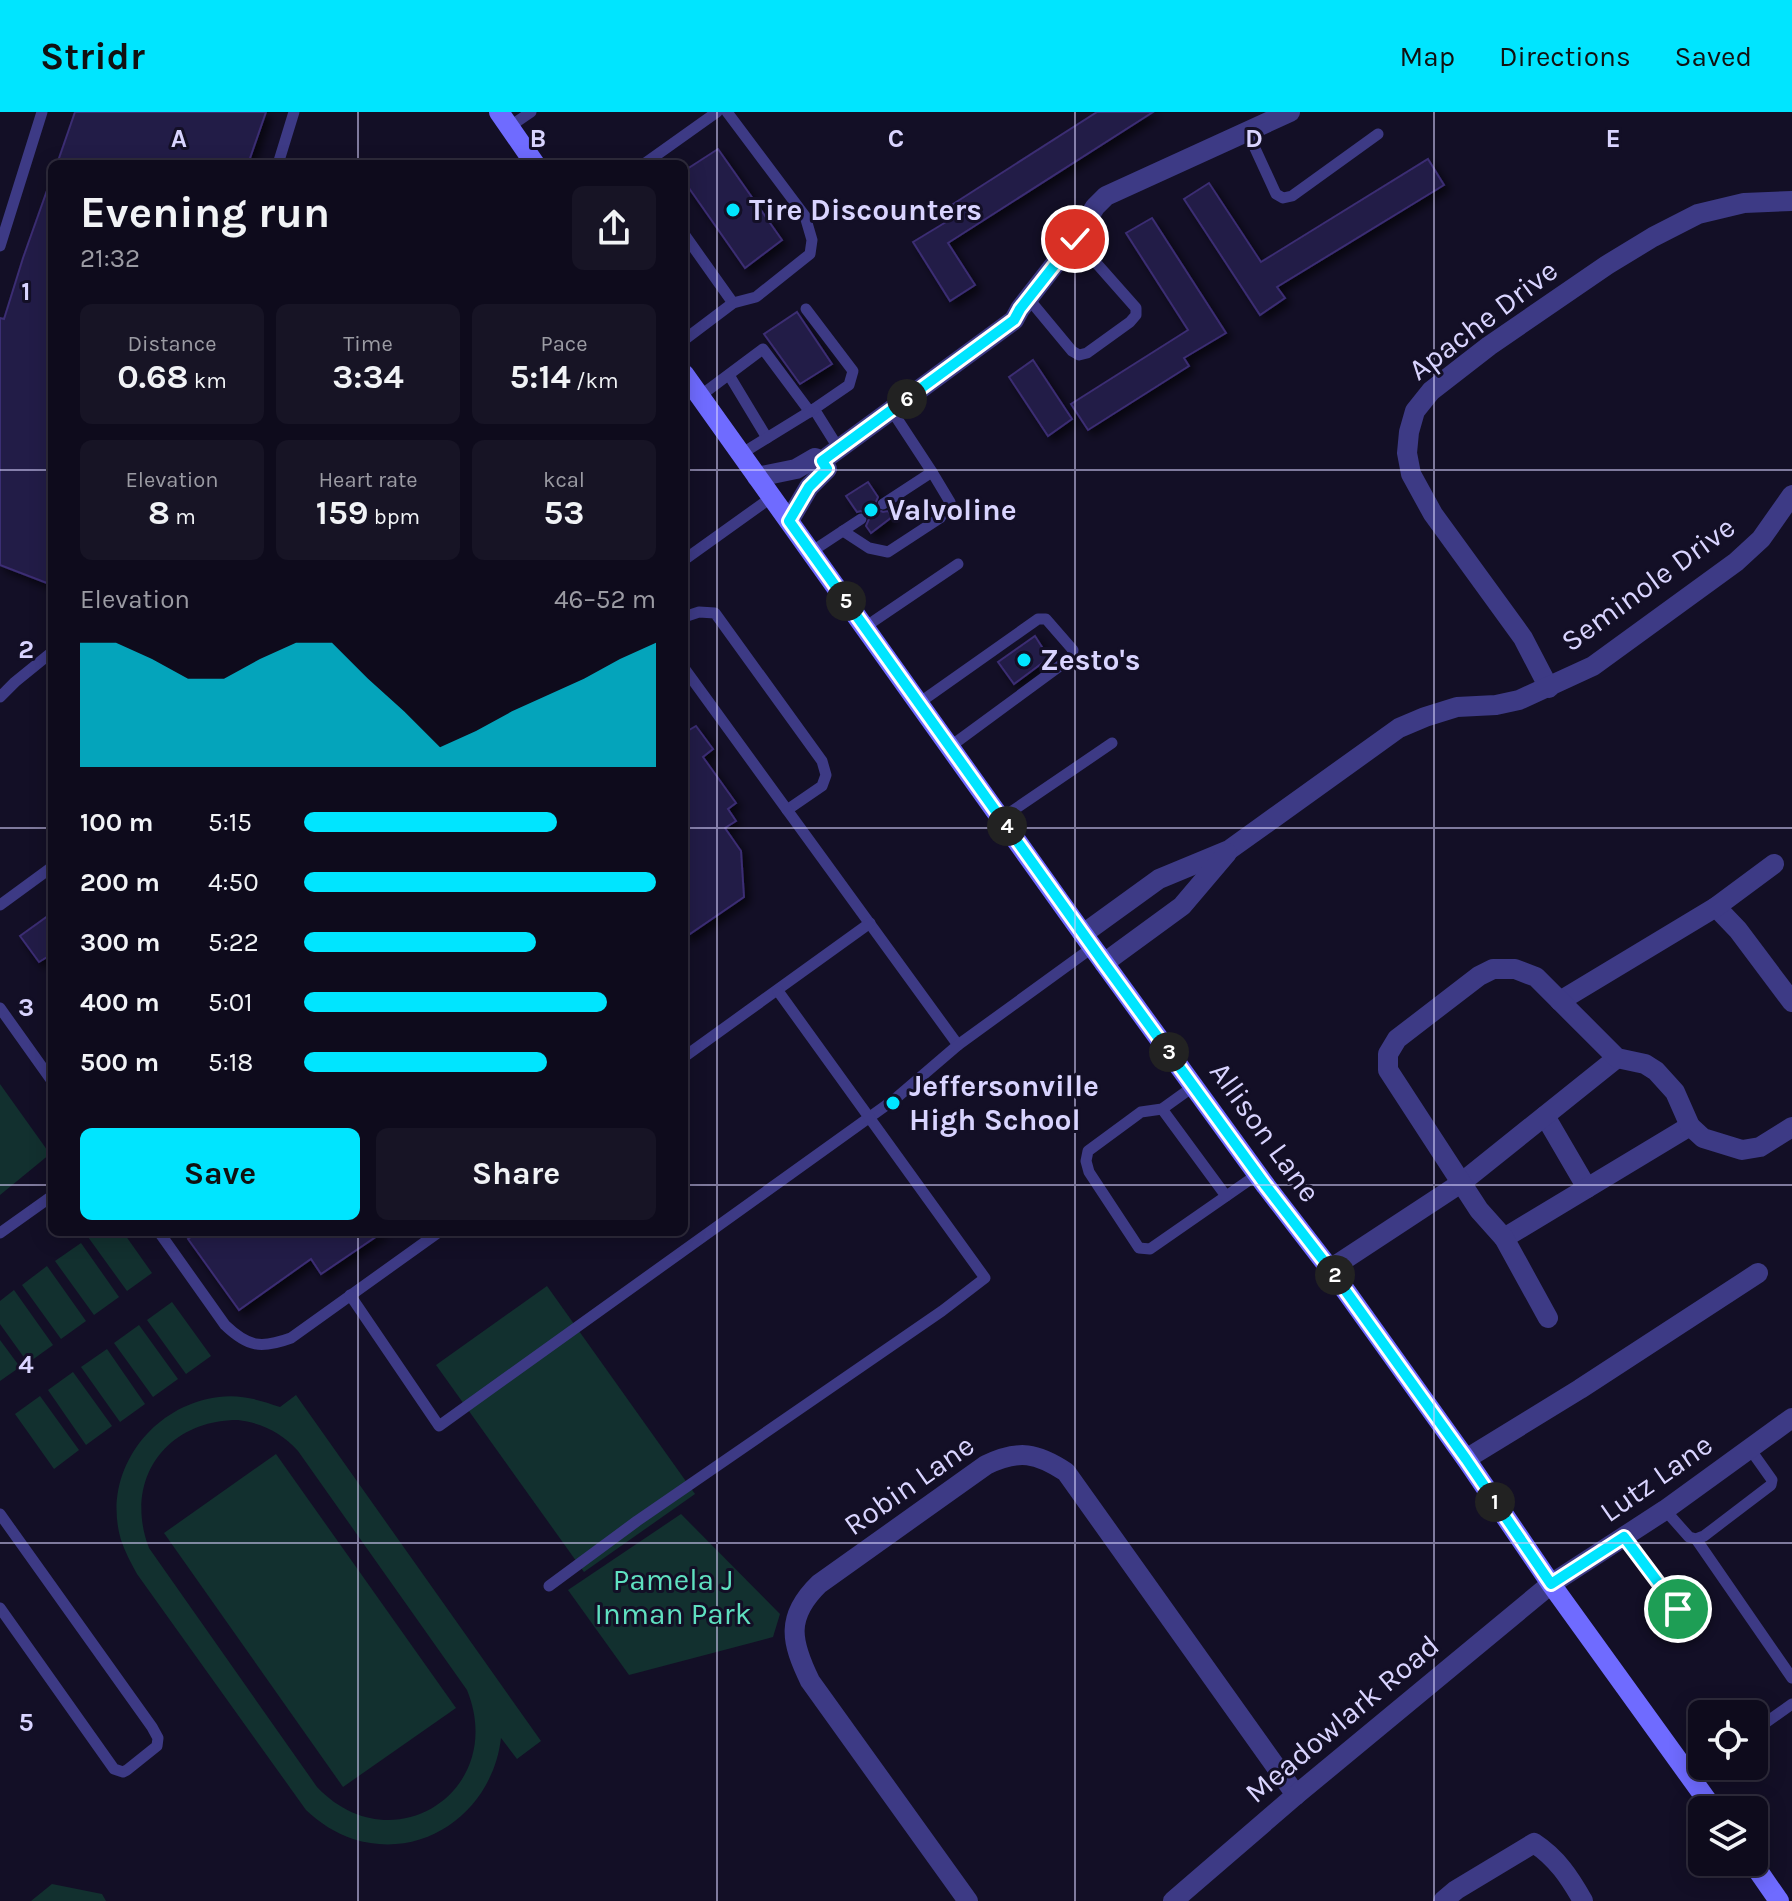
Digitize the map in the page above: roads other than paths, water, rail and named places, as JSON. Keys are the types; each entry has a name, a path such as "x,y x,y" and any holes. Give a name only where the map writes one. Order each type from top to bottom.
{"main road":[{"path":"504,119 532,160"},
{"name":"Allison Lane","path":"688,380 1093,948 1330,1269 1551,1584 1688,1759"},
{"path":"1761,1876 1778,1901"}],"street":[{"path":"757,477 796,469 815,458 831,455 1014,320 1106,196 1290,112"},
{"name":"Apache Drive","path":"1549,688 1523,638 1433,514 1411,474 1407,453 1415,411 1431,391 1489,346 1653,237 1698,214 1744,203 1792,201"},
{"path":"789,521 809,487 827,469 831,455"},
{"name":"Seminole Drive","path":"1093,948 1159,879 1229,850 1399,728 1457,707 1519,700 1593,666 1736,562 1761,539 1792,495"},
{"name":"Seminole Drive","path":"1093,948 1182,906 1229,850"},
{"path":"1560,1001 1716,907 1774,864"},
{"path":"1716,907 1738,930 1792,1002"},
{"path":"1548,1318 1504,1238 1479,1210 1388,1070 1388,1054 1397,1039 1479,976 1493,969 1515,969 1536,977 1617,1058 1645,1064 1656,1071 1675,1092 1690,1126 1703,1138 1742,1150 1760,1147 1792,1127"},
{"path":"1330,1269 1461,1183 1617,1058"},
{"path":"1545,1116 1587,1188"},
{"path":"1504,1238 1690,1126"},
{"path":"1466,1459 1758,1273"},
{"name":"Lutz Lane","path":"1551,1584 1665,1510 1792,1418"},
{"name":"Robin Lane","path":"968,1901 810,1681 794,1641 801,1606 819,1584 1001,1457 1030,1455 1047,1460 1066,1472 1296,1795"},
{"name":"Meadowlark Road","path":"1173,1901 1551,1584"},
{"path":"1443,1901 1534,1843 1549,1853 1568,1874 1583,1901"}],"lane":[{"path":"0,246 42,112"},
{"path":"279,160 294,112"},
{"path":"504,119 531,112"},
{"path":"650,160 717,112"},
{"path":"688,337 733,303 756,297 810,254 812,240 805,216 727,112"},
{"path":"1247,131 1276,194 1283,198 1292,196 1378,134"},
{"path":"1024,304 1079,355 1087,353 1136,315 1136,308 1075,239"},
{"path":"688,240 733,303"},
{"path":"741,454 849,385 853,371 806,309"},
{"path":"700,396 763,349 812,410 831,455"},
{"path":"729,375 767,438"},
{"path":"843,531 869,548 888,552 940,518 950,502 892,411"},
{"path":"883,504 932,472"},
{"path":"688,557 772,497"},
{"path":"811,552 861,519"},
{"path":"865,627 958,564"},
{"path":"688,616 699,612 715,613 822,761 826,775 822,786 787,810"},
{"path":"919,703 1038,619 1046,619 1073,650 1072,657 951,746"},
{"path":"0,697 48,655"},
{"path":"688,674 958,1045"},
{"path":"1002,818 1112,743"},
{"path":"0,905 48,870"},
{"path":"688,1054 870,923"},
{"path":"350,1295 439,1426 870,1118 958,1045 1093,948"},
{"path":"549,1586 637,1521 930,1320 985,1278 778,991"},
{"path":"0,1008 48,1075"},
{"path":"1194,1086 1162,1109 1141,1112 1088,1151 1086,1161 1089,1172 1139,1248 1150,1249 1258,1174"},
{"path":"1162,1109 1226,1196"},
{"path":"0,1233 48,1199"},
{"path":"162,1236 225,1325 238,1338 254,1344 272,1345 291,1338 433,1236"},
{"path":"1665,1510 1689,1537 1696,1539 1704,1536 1771,1485 1770,1475 1750,1449"},
{"path":"0,1514 152,1727 158,1738 157,1746 127,1770 114,1769 0,1608"},
{"path":"1624,1537 1678,1609"},
{"path":"1696,1539 1792,1678"},
{"path":"1768,1721 1792,1704"}],"place":[{"name":"Tire Discounters","path":"733,210"},
{"name":"Valvoline","path":"871,510"},
{"name":"Zesto's","path":"1024,660"},
{"name":"Jeffersonville High School","path":"893,1103"}],"park label":[{"name":"Pamela J Inman Park","path":"673,1597"}]}
